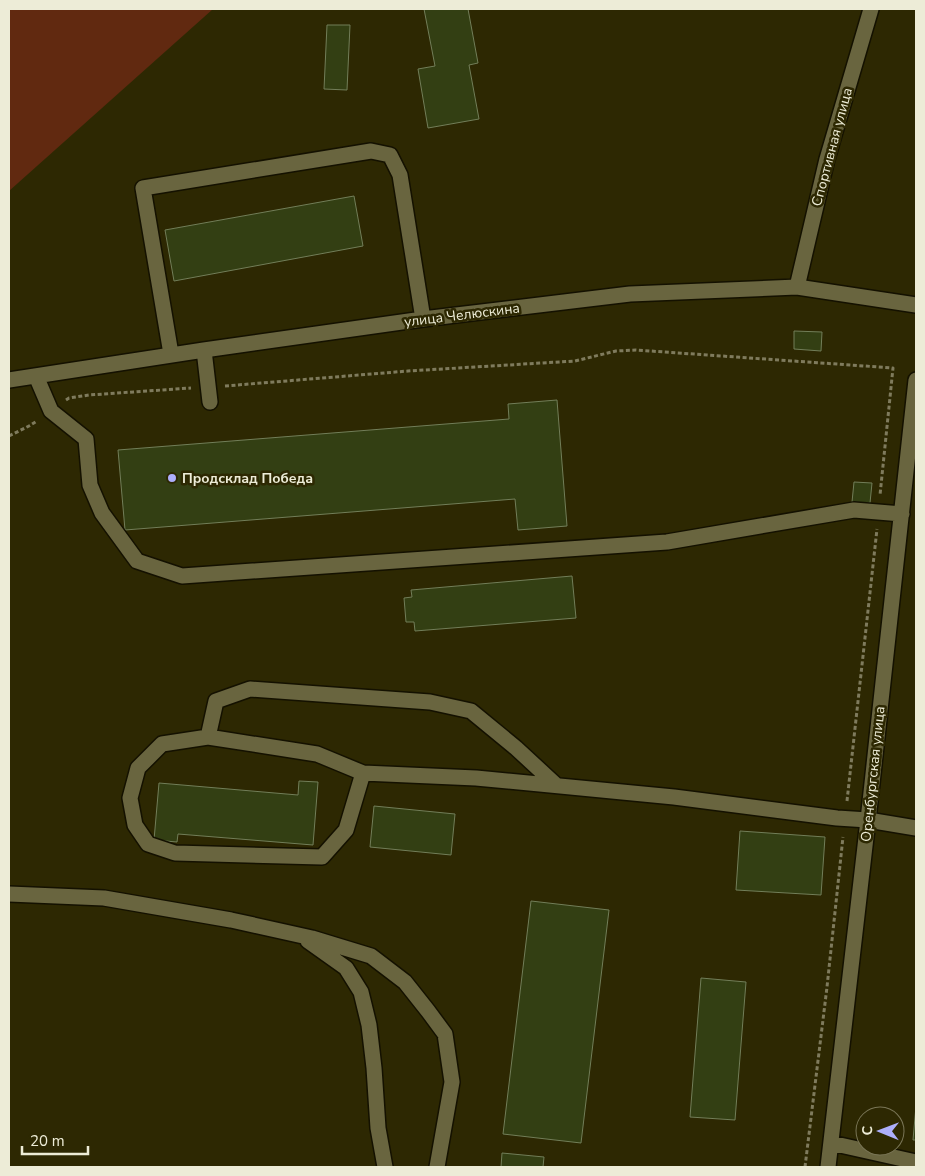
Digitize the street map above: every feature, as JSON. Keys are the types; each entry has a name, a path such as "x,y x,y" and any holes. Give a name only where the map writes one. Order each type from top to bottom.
{"street":[{"name":"Спортивная улица","path":"797,287 827,159 871,9"},
{"path":"171,354 142,188 371,150 390,155 400,175 423,319"},
{"name":"улица Челюскина","path":"9,380 171,354 423,319 630,294 797,287 916,305"},
{"path":"204,350 210,402"},
{"path":"36,376 51,410 86,439 90,486 102,513 137,561 182,576 667,542 854,510 902,514"},
{"name":"Оренбургская улица","path":"828,1167 916,380"},
{"path":"208,737 216,700 250,689 430,702 471,711 516,748 556,785"},
{"path":"363,773 346,830 322,857 175,853 148,844 135,826 130,798 138,768 162,744 208,737 317,754 363,773 476,778 556,785 868,820 916,828"},
{"path":"9,894 104,898 231,920 312,938 371,956 405,982 445,1034 452,1082 437,1167"},
{"path":"301,936 346,968 361,992 374,1068 378,1128 385,1167"},
{"path":"831,1143 916,1162"}],"shaded area":[{"path":"9,9 213,9 9,191"}],"building":[{"path":"424,9 468,9 478,63 469,65 479,119 428,128 418,69 435,66"},
{"path":"327,25 350,25 347,90 324,89"},
{"path":"354,196 363,246 174,281 165,230"},
{"path":"794,331 822,332 821,351 794,349"},
{"path":"557,400 567,526 518,530 515,499 125,530 118,450 509,419 508,404"},
{"path":"854,482 872,483 870,503 852,502"},
{"path":"572,576 576,618 415,631 414,622 406,622 404,598 412,597 411,590"},
{"path":"299,781 318,782 313,845 178,834 177,842 154,840 159,783 298,795"},
{"path":"374,806 455,814 451,855 370,847"},
{"path":"740,831 825,837 821,895 736,890"},
{"path":"531,901 609,910 581,1143 503,1134"},
{"path":"701,978 746,982 735,1120 690,1117"},
{"path":"916,1106 916,1140 913,1140"},
{"path":"502,1153 544,1157 543,1167 501,1167"}],"place":[{"name":"Продсклад Победа","path":"172,478"}]}
